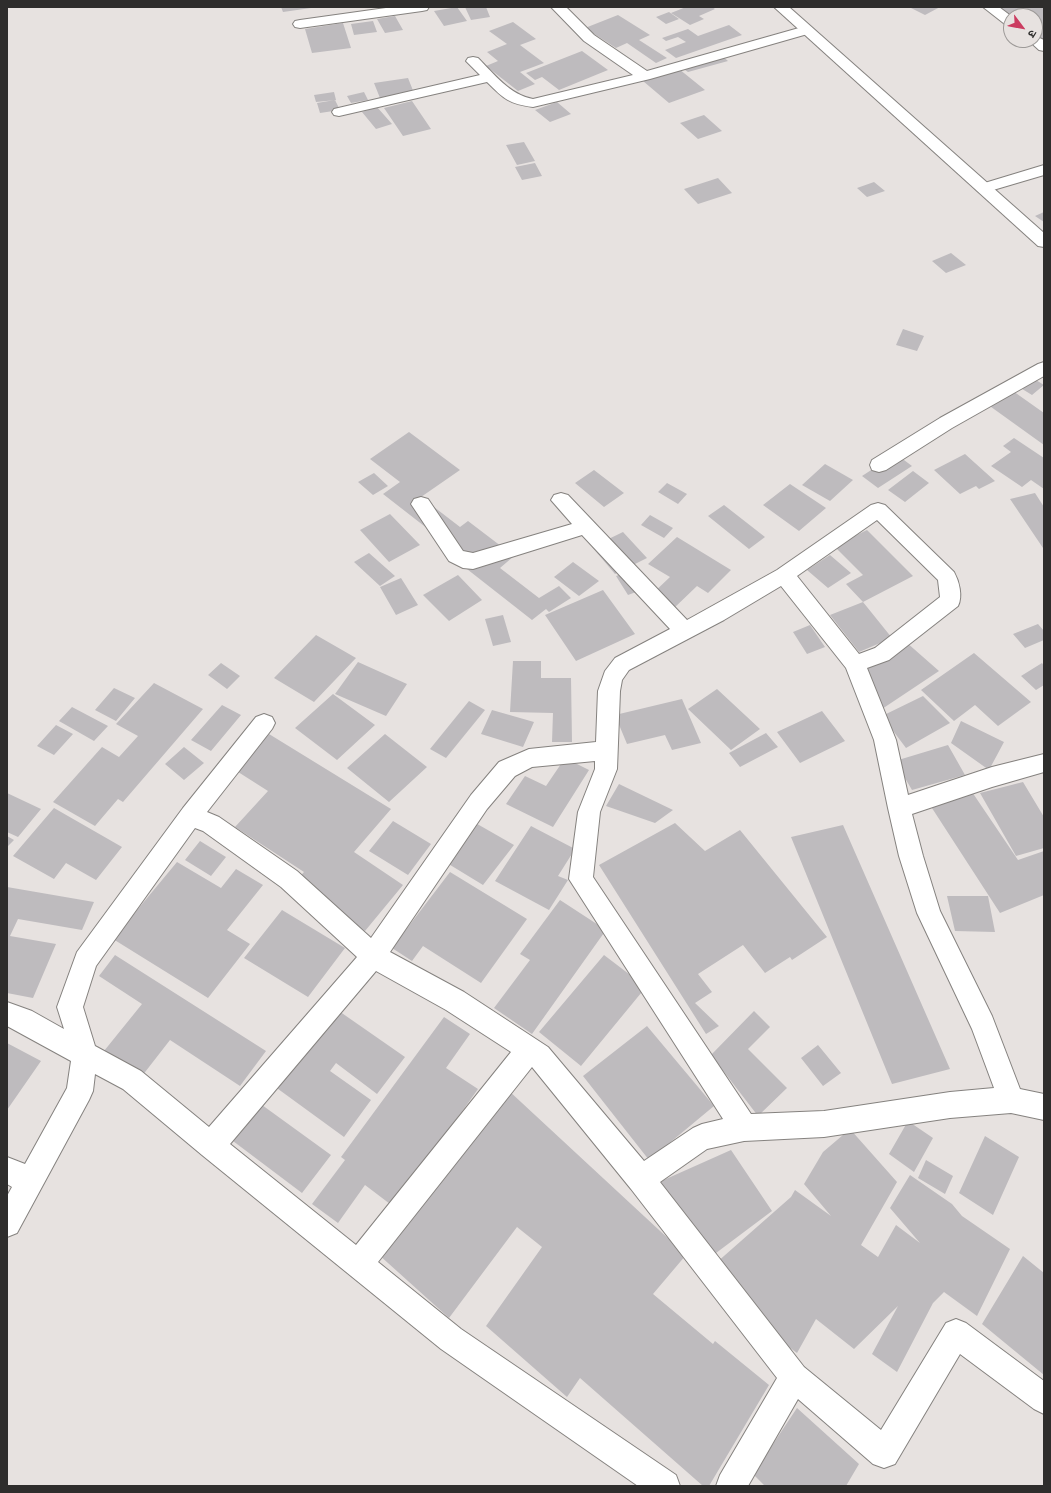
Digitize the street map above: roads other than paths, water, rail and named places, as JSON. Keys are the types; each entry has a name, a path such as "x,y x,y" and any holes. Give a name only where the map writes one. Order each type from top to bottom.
{"street":[{"path":"300,24 422,7"},
{"path":"558,7 589,38 645,76"},
{"path":"781,7 1044,242"},
{"path":"990,7 1003,16"},
{"path":"473,60 507,94 519,102 533,103 645,76 806,30"},
{"path":"338,112 490,77"},
{"path":"983,188 1044,170"},
{"path":"879,465 946,423 1044,368"},
{"path":"561,500 684,631"},
{"path":"421,504 456,556 463,560 473,561 586,527"},
{"path":"744,1128 582,879 583,856 589,812 606,768 609,691 612,677 622,664 717,614 784,575 878,510 947,577 951,600 882,654 855,664"},
{"path":"784,575 855,664 885,740 899,808 911,856 929,913 983,1025 1011,1100"},
{"path":"7,1223 19,1176 80,1091 85,1054 70,1007 86,960 191,815 264,724"},
{"path":"211,1146 373,956 479,802 507,769 529,758 607,750"},
{"path":"899,808 992,777 1044,764"},
{"path":"191,815 211,824 289,879 373,956 455,1001 539,1056 641,1179 794,1377 884,1453 956,1333 1044,1399"},
{"path":"7,1014 23,1020 132,1080 450,1340 665,1486"},
{"path":"358,1265 530,1049"},
{"path":"641,1179 702,1137 744,1128 824,1124 950,1105 1011,1100 1044,1107"},
{"path":"731,1486 794,1377"}]}
